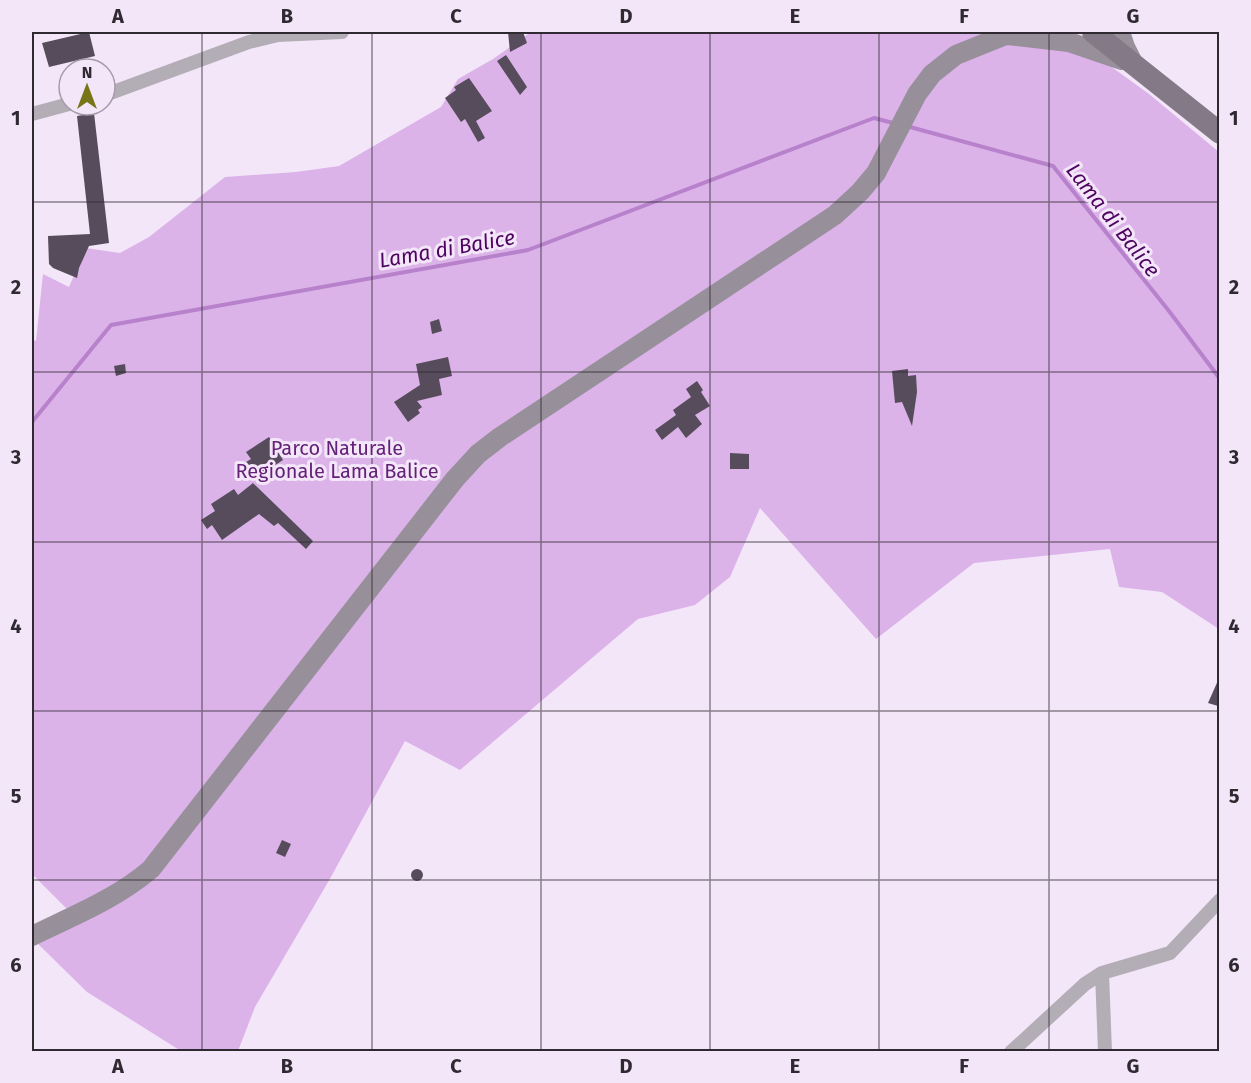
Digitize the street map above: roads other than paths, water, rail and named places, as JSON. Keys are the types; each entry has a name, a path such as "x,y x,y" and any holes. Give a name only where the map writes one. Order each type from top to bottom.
{"main road":[{"path":"32,936 133,885 151,868 397,551 455,478 478,454 500,437 835,215 860,192 876,173 920,90 932,74 956,55 1008,32 1082,45 1135,66"},
{"path":"1033,37 1055,32"},
{"path":"1093,32 1220,133"},
{"path":"1120,32 1135,66"}],"street":[{"path":"117,91 249,42 278,35 342,32"},
{"path":"32,114 57,107"},
{"path":"1011,1052 1085,984 1102,973 1170,953 1220,900"},
{"path":"1102,973 1105,1052"}],"waterway":[{"name":"Lama di Balice","path":"32,422 111,325 528,250 874,118 893,123"},
{"name":"Lama di Balice","path":"910,127 1053,166 1169,311 1220,379"}],"park label":[{"name":"Parco Naturale Regionale Lama Balice","path":"337,460"}]}
